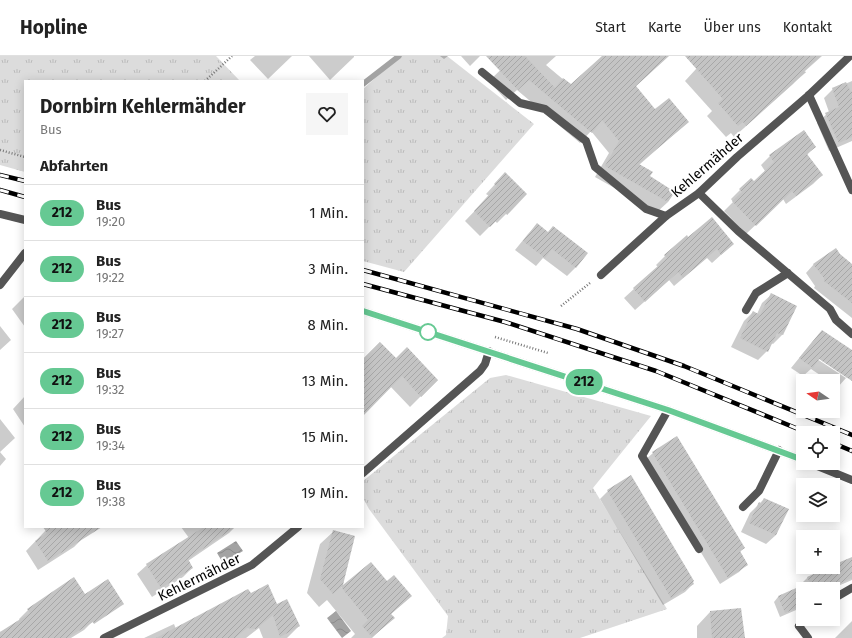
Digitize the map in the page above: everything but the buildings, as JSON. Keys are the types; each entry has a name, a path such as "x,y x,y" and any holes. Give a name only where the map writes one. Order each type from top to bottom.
{"street":[{"name":"Kehlermähder","path":"601,275 666,216 699,193 737,157 809,95 850,56"},
{"path":"482,72 520,103 545,109 586,141 595,167 646,209 666,216"},
{"path":"809,95 852,190"},
{"path":"699,193 738,231 830,309 836,320 852,334"},
{"path":"0,214 24,220"},
{"path":"0,285 24,254"},
{"path":"746,310 756,293 788,273"},
{"path":"364,311 668,410 796,457"},
{"path":"364,472 480,371 485,364 489,351"},
{"path":"668,410 642,456 699,549"},
{"path":"743,508 759,491 779,450"},
{"path":"827,470 852,480"},
{"name":"Kehlermähder","path":"104,638 252,565 297,528"},
{"path":"840,595 852,588"},
{"path":"799,626 808,638"}],"path":[{"path":"206,80 232,56"},
{"path":"0,150 24,157"},
{"path":"561,306 601,275"},
{"path":"488,336 548,353"}],"green space":[{"path":"0,56 216,56 239,80 24,80 24,172 0,165"},
{"path":"400,56 447,56 534,124 404,272 364,261 364,88"},
{"path":"506,375 651,416 593,488 667,609 580,638 442,638 446,635 448,616 369,509 364,500 364,480 490,378"}],"water":[{"path":"236,541 243,551 223,563 217,553"},
{"path":"336,611 351,631 342,638 327,618"}],"waterway":[{"path":"364,83 399,56"}],"railway":[{"path":"0,175 24,181"},
{"path":"0,190 24,197"},
{"path":"364,270 577,329 684,366 852,435"},
{"path":"364,284 505,322 656,371 796,428"},
{"path":"840,446 852,451"}],"bus line":[{"name":"212","path":"364,311 668,410 796,457"}]}
